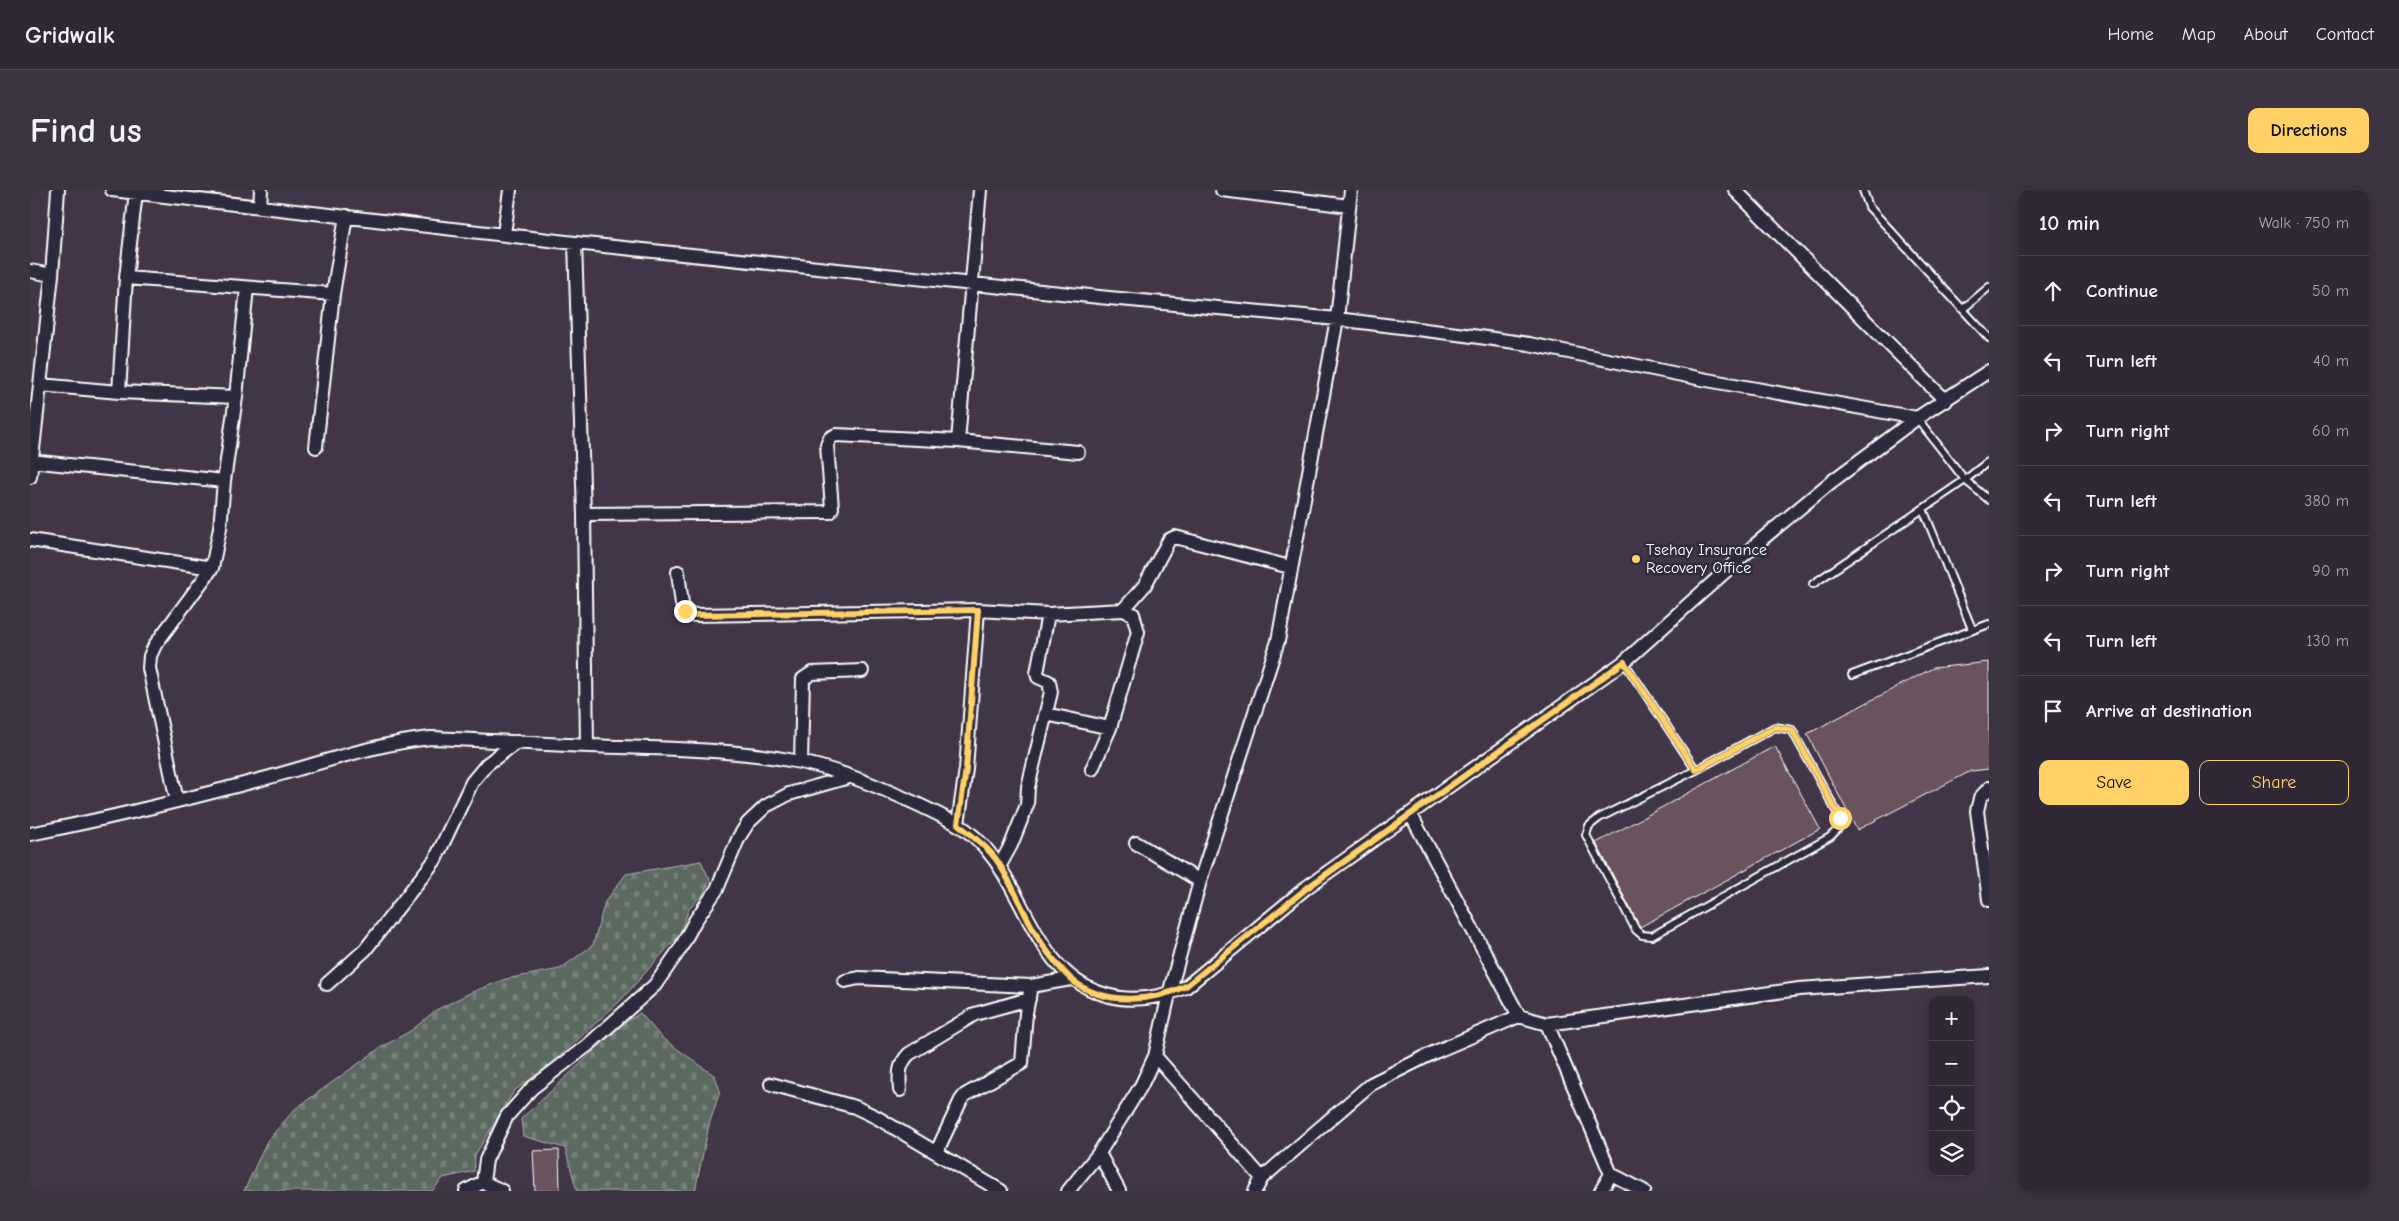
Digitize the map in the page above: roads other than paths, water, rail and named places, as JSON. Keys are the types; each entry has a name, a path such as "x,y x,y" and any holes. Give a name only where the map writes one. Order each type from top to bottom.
{"street":[{"path":"30,476 52,275 58,190"},
{"path":"112,190 575,243 1337,319 1529,344 1707,380 1917,418"},
{"path":"260,207 261,190"},
{"path":"504,234 510,190"},
{"path":"958,441 980,190"},
{"path":"1227,190 1349,206"},
{"path":"1068,1191 1100,1153 1141,1086 1155,1056 1169,994 1200,881 1278,641 1290,567 1337,319 1351,190"},
{"path":"1735,190 1946,401"},
{"path":"119,392 126,278 136,192"},
{"path":"316,447 333,294 346,216"},
{"path":"575,243 584,514 587,746"},
{"path":"30,271 52,275"},
{"path":"126,278 333,294"},
{"path":"177,801 149,668 150,656 155,645 212,568 220,528 247,288"},
{"path":"30,834 112,818 397,741 431,738 734,752 802,762 849,777 922,806 958,824 981,843 1000,865 1036,935 1071,979 1092,991 1115,998 1132,999 1169,994 1186,986 1307,888 1624,662 1755,545 1831,482 1917,418 1946,401 1989,371"},
{"path":"40,385 119,392 236,397"},
{"path":"584,514 830,512 832,508 827,445 830,438 846,434 958,441 1078,452"},
{"path":"31,461 224,480"},
{"path":"1123,610 1145,585 1169,540 1176,537 1290,567"},
{"path":"30,540 212,568"},
{"path":"678,572 682,604 685,611 694,615 978,610 1048,614 1123,610 1133,614 1138,632 1110,728 1092,769"},
{"path":"958,824 966,769 978,610"},
{"path":"1000,865 1011,845 1027,805 1028,787 1046,714 1051,686 1049,682 1038,677 1038,673 1048,614"},
{"path":"802,762 804,679 806,675 812,673 862,671"},
{"path":"1046,714 1110,728"},
{"path":"327,984 365,950 435,860 472,782 487,764 517,742"},
{"path":"482,1182 486,1160 507,1116 532,1088 588,1045 654,985 680,949 695,921 717,889 739,837 748,823 766,806 789,794 849,777"},
{"path":"1989,788 1980,798 1977,811 1985,843 1989,900"},
{"path":"1411,815 1519,1016"},
{"path":"1136,843 1200,881"},
{"path":"1255,1191 1262,1178 1371,1084 1435,1052 1519,1016 1547,1024 1799,989 1989,976"},
{"path":"845,981 859,978 950,980 1031,986 1071,979"},
{"path":"937,1151 965,1095 1022,1063 1031,986"},
{"path":"900,1090 899,1071 902,1061 909,1054 975,1014 1029,999"},
{"path":"1547,1024 1611,1174 1644,1191"},
{"path":"1155,1056 1262,1178"},
{"path":"771,1084 855,1107 937,1151 1001,1191"},
{"path":"1100,1153 1119,1191"},
{"path":"1601,1191 1611,1174"},
{"path":"466,1191 482,1182"},
{"path":"482,1182 502,1191"}],"lane":[{"path":"1863,190 1869,207 1989,338"},
{"path":"1963,309 1989,287"},
{"path":"1917,418 1965,480 1989,500"},
{"path":"1813,584 1965,480 1989,461"},
{"path":"1923,509 1972,629"},
{"path":"1852,675 1989,624"},
{"path":"1624,662 1696,770"},
{"path":"1775,727 1792,730 1840,818 1838,829 1830,837 1652,936 1642,936 1636,930 1586,835 1589,826 1599,818 1696,770 1775,727"}],"place":[{"name":"Tsehay Insurance Recovery Office","path":"1636,559"}]}
